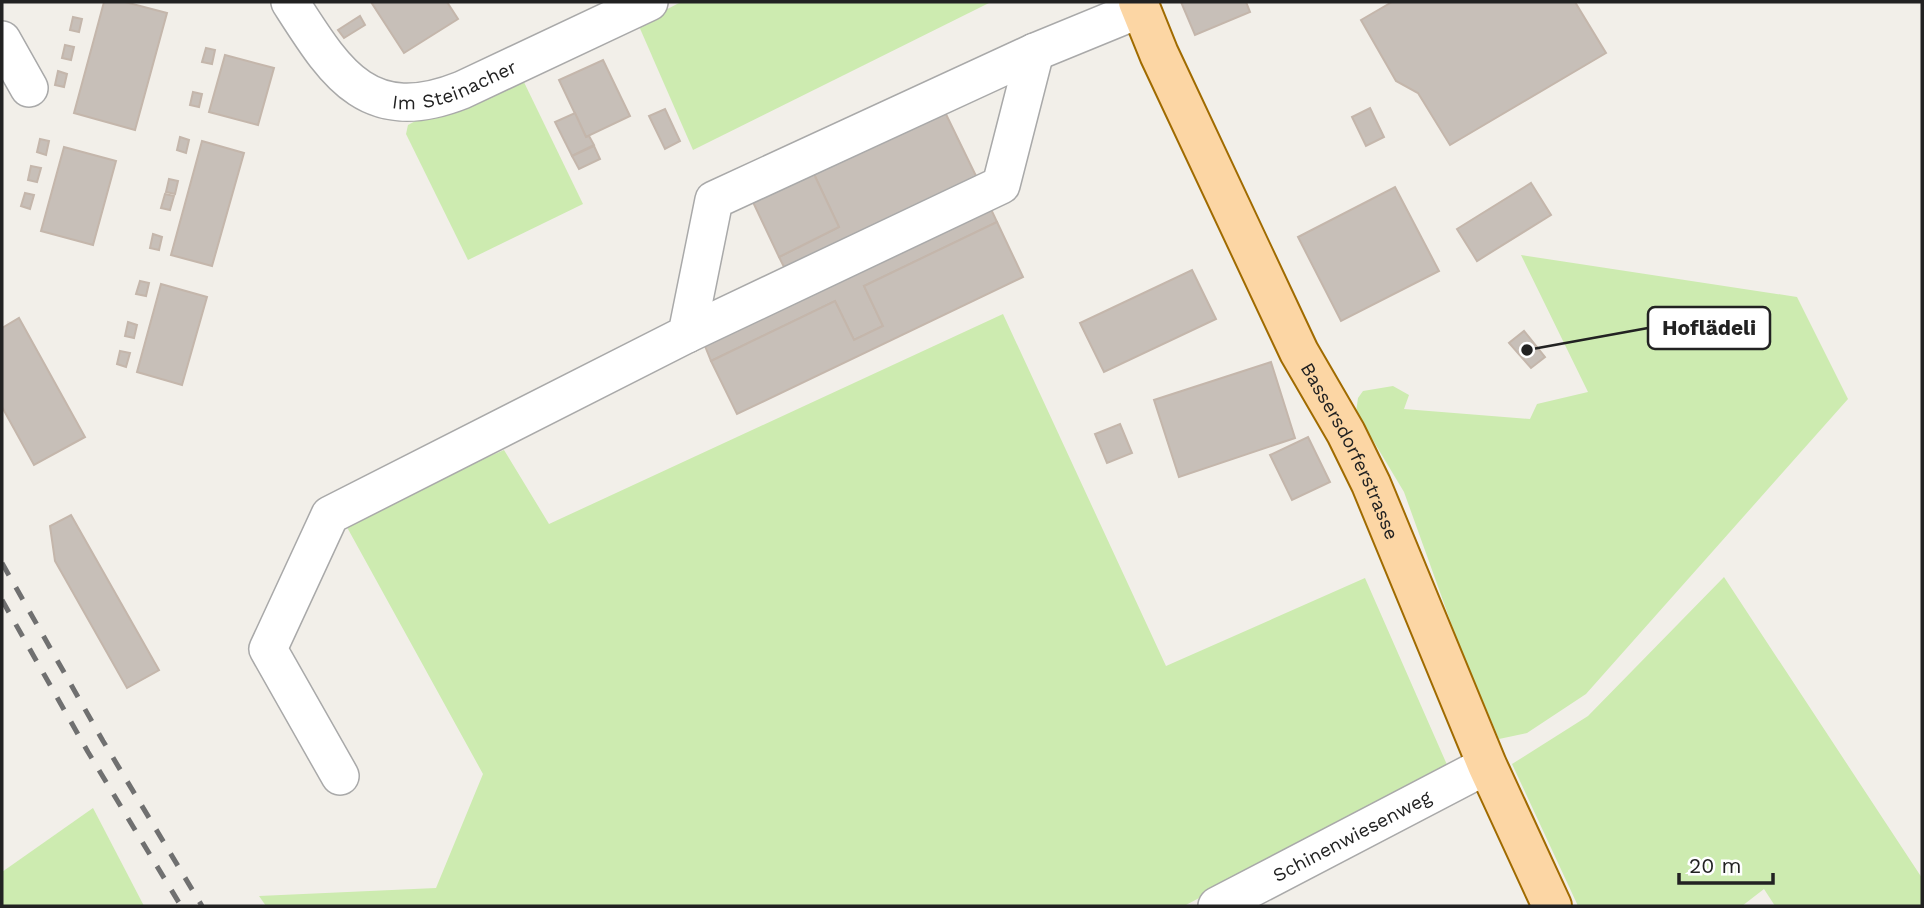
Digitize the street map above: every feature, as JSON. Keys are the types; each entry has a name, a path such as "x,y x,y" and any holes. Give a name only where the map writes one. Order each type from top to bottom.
{"main road":[{"name":"Bassersdorferstrasse","path":"1139,6 1303,361 1346,433 1371,484 1487,765 1552,906"}],"street":[{"name":"Im Steinacher","path":"290,2 323,52 344,76 367,93 399,102 416,102 446,96 606,10 649,2"},
{"path":"687,334 714,200 1139,6"},
{"path":"2,40 29,88"},
{"path":"340,776 268,649 330,515 687,334 1001,185 1035,52"},
{"name":"Schinenwiesenweg","path":"1217,906 1487,765"}],"green space":[{"path":"681,2 991,2 693,150 638,24"},
{"path":"521,76 583,204 468,260 406,134 408,125"},
{"path":"1521,255 1797,297 1848,399 1586,694 1527,733 1499,739 1459,645 1404,492 1356,412 1358,398 1363,391 1393,386 1409,395 1404,409 1530,419 1537,404 1588,392"},
{"path":"1003,314 1166,666 1365,578 1448,767 1184,906 266,906 259,896 436,888 483,774 343,520 504,450 549,524"},
{"path":"1724,577 1922,878 1922,906 1775,906 1764,889 1742,906 1578,906 1512,764 1588,716"},
{"path":"93,808 144,906 2,906 2,872"}],"building":[{"path":"104,2 125,2 167,13 135,130 74,113"},
{"path":"371,2 447,2 458,19 404,53"},
{"path":"1181,2 1246,2 1250,12 1195,35"},
{"path":"1392,2 1575,2 1606,53 1450,145 1418,93 1396,81 1361,20"},
{"path":"360,16 365,25 344,38 338,30"},
{"path":"73,17 82,19 79,32 70,30"},
{"path":"65,45 74,47 71,60 62,58"},
{"path":"206,48 215,50 212,64 202,62"},
{"path":"225,55 274,68 258,125 209,112"},
{"path":"603,60 630,116 586,137 559,80"},
{"path":"58,71 67,74 64,87 55,85"},
{"path":"193,92 202,94 199,107 190,105"},
{"path":"942,106 978,180 787,273 779,257 839,227 812,170"},
{"path":"1370,108 1384,137 1366,146 1352,117"},
{"path":"665,109 680,141 665,149 649,116"},
{"path":"575,113 586,137 589,136 594,145 572,156 555,122"},
{"path":"180,137 189,140 186,153 177,150"},
{"path":"40,139 49,141 46,155 37,152"},
{"path":"202,141 244,153 212,266 171,255"},
{"path":"594,146 600,159 579,169 572,156"},
{"path":"64,147 116,161 93,245 41,231"},
{"path":"31,166 41,168 37,182 28,180"},
{"path":"812,170 839,227 779,257 752,200"},
{"path":"169,179 178,181 175,194 166,192"},
{"path":"1531,183 1551,215 1477,261 1457,229"},
{"path":"1395,187 1439,271 1341,321 1298,237"},
{"path":"25,193 34,195 30,209 21,206"},
{"path":"165,194 174,196 170,210 161,208"},
{"path":"989,205 997,222 864,286 883,326 854,340 835,301 711,361 703,341"},
{"path":"997,222 1023,277 737,414 711,361 835,301 854,340 883,326 864,286"},
{"path":"153,234 162,237 159,250 150,248"},
{"path":"1192,270 1216,319 1104,372 1080,323"},
{"path":"140,281 149,283 146,296 136,294"},
{"path":"161,284 207,297 182,385 137,372"},
{"path":"19,318 85,437 34,465 2,407 2,328"},
{"path":"128,322 137,325 134,338 125,336"},
{"path":"1524,331 1545,357 1531,368 1509,343"},
{"path":"120,351 130,353 126,367 117,364"},
{"path":"1271,362 1295,438 1179,477 1154,400"},
{"path":"1120,424 1132,453 1107,463 1095,434"},
{"path":"1308,437 1330,482 1292,500 1270,455"},
{"path":"71,515 159,670 127,688 55,561 50,526"}],"railway":[{"path":"2,563 103,741 202,906"},
{"path":"2,600 88,752 181,906"}],"place":[{"name":"Hoflädeli","path":"1527,350"}]}
